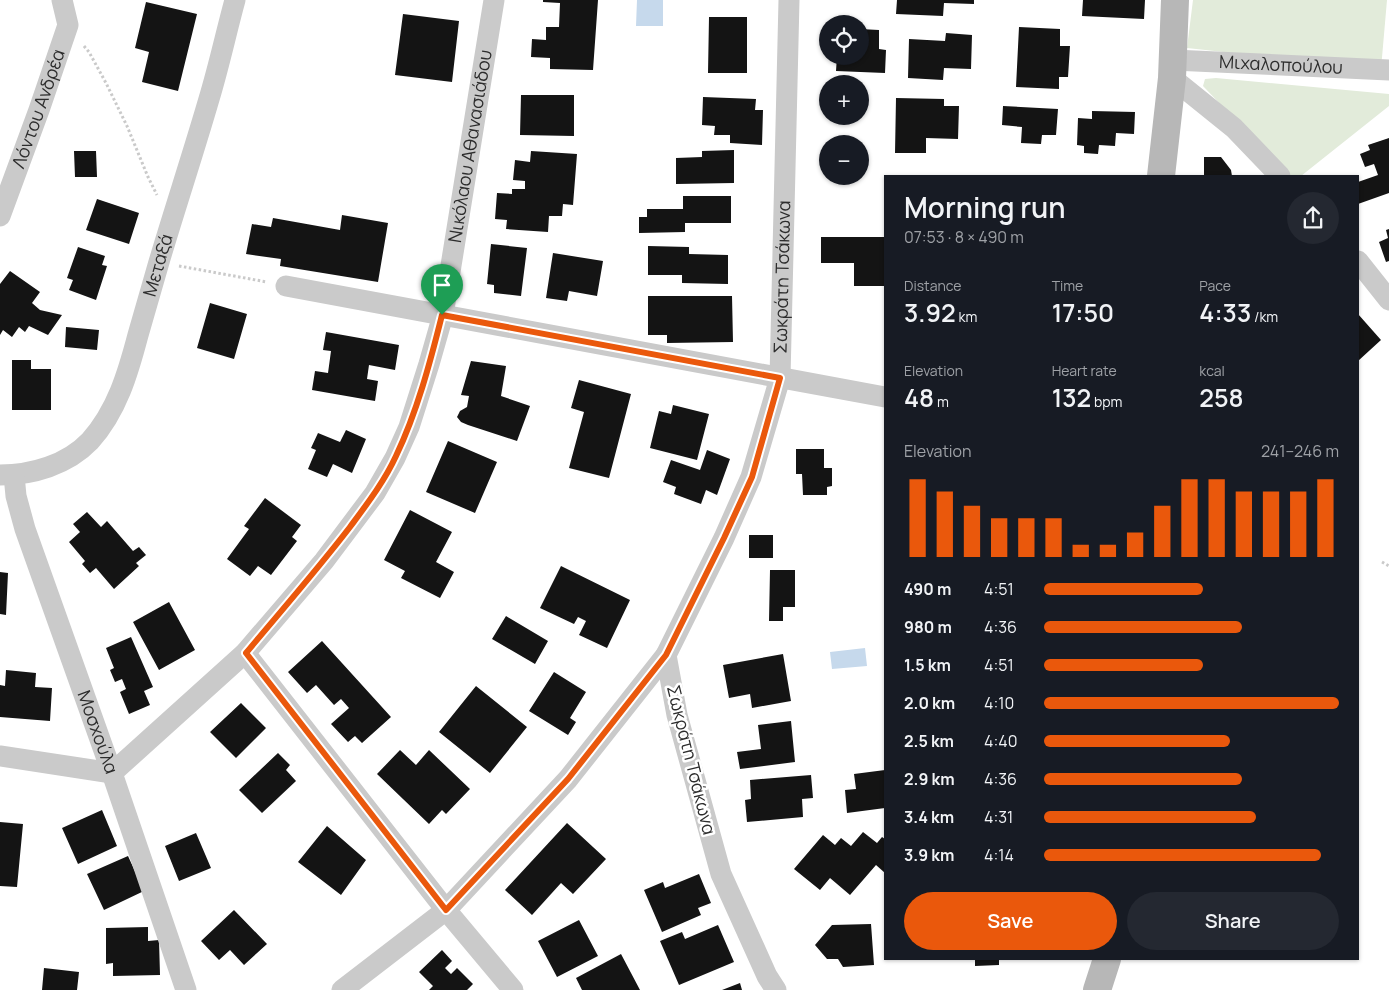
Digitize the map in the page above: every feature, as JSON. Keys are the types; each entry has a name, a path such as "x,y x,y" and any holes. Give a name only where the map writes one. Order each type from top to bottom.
{"main road":[{"path":"1161,175 1172,69 1176,0"},
{"path":"1097,990 1107,960"}],"street":[{"name":"Λόντου Ανδρέα","path":"0,216 68,25 62,0"},
{"path":"68,25 72,0"},
{"name":"Μεταξά","path":"7,475 33,472 60,463 89,442 104,423 116,403 127,375 159,262 210,98 235,0"},
{"name":"Νικόλαου Αθανασιάδου","path":"112,773 246,653 324,562 375,494 396,458 409,427 442,315 494,0"},
{"name":"Σωκράτη Τσάκωνα","path":"776,990 767,976 721,874 677,715 666,655 752,477 780,378 789,0"},
{"path":"1172,69 1234,128 1279,175"},
{"name":"Μιχαλοπούλου","path":"1172,69 1389,70"},
{"path":"1359,262 1389,300"},
{"path":"286,286 884,398"},
{"name":"Μοσχούλα","path":"7,475 16,496 25,529 112,773 186,990"},
{"path":"246,653 446,910 513,990"},
{"path":"342,990 446,910 568,779 666,655"},
{"path":"0,756 112,773"}],"path":[{"path":"68,25 89,52 106,83 127,126 148,177 171,222"},
{"path":"159,262 286,286"},
{"path":"1382,562 1389,566"}],"green space":[{"path":"1193,0 1387,0 1381,69 1187,48"},
{"path":"1216,78 1389,94 1389,106 1302,175 1288,175 1203,86 1205,79"}],"water":[{"path":"637,0 663,0 663,26 636,26"},
{"path":"865,648 867,666 832,669 830,652"}],"building":[{"path":"543,0 598,0 593,70 550,69 550,58 531,57 532,39 546,40 546,27 559,27 560,3 543,2"},
{"path":"897,0 974,0 974,4 944,3 943,16 896,14"},
{"path":"1083,0 1145,0 1144,19 1082,16"},
{"path":"146,2 197,14 178,91 142,82 149,52 135,48"},
{"path":"403,14 459,21 452,82 395,75"},
{"path":"709,17 747,17 747,73 708,73"},
{"path":"1019,27 1060,29 1060,46 1070,46 1068,77 1059,77 1059,89 1016,87"},
{"path":"869,29 879,30 879,49 886,50 885,73 836,71 836,65 869,65"},
{"path":"946,33 972,35 971,69 944,68 943,80 908,78 909,39 945,41"},
{"path":"521,95 574,95 574,136 520,135"},
{"path":"703,97 756,99 755,110 763,110 762,145 730,143 730,135 714,135 715,126 702,125"},
{"path":"896,98 944,99 944,106 959,106 958,139 926,138 926,153 895,153"},
{"path":"1003,106 1058,109 1056,135 1042,135 1041,144 1021,143 1022,127 1002,125"},
{"path":"1092,111 1135,112 1134,134 1116,133 1115,146 1099,145 1098,154 1084,153 1084,146 1077,145 1078,118 1092,119"},
{"path":"1389,138 1389,193 1359,204 1359,182 1378,175 1374,164 1365,167 1360,154 1370,150 1368,145"},
{"path":"734,150 734,183 676,184 676,158 702,157 702,151"},
{"path":"74,151 96,151 97,177 75,177"},
{"path":"531,151 577,154 573,205 563,204 562,216 549,216 548,232 506,229 507,220 495,219 497,193 512,194 512,189 525,189 525,181 513,180 515,160 530,162"},
{"path":"1204,157 1221,157 1231,170 1232,175 1204,175"},
{"path":"683,196 731,196 731,223 685,223 685,232 639,233 639,217 647,217 647,209 683,209"},
{"path":"97,199 139,213 129,244 86,230"},
{"path":"342,215 388,223 378,282 280,266 281,259 246,254 252,224 271,227 273,218 340,230"},
{"path":"1389,229 1389,261 1386,262 1379,242 1388,238 1386,230"},
{"path":"821,237 884,237 884,286 854,286 854,263 821,263"},
{"path":"491,244 527,248 521,296 494,293 494,285 487,284"},
{"path":"648,246 689,247 689,254 728,255 728,284 682,283 682,275 648,275"},
{"path":"78,247 105,256 102,265 107,266 96,300 69,290 73,280 67,278"},
{"path":"553,253 603,261 597,296 569,291 567,301 546,298"},
{"path":"10,271 40,292 32,303 40,310 62,315 48,335 29,326 25,332 19,327 12,337 3,330 0,335 0,284"},
{"path":"648,296 732,296 733,342 667,343 667,335 648,335"},
{"path":"210,303 247,314 234,359 197,348"},
{"path":"1359,315 1381,340 1359,360"},
{"path":"66,327 99,330 97,350 65,347"},
{"path":"326,332 399,345 395,370 369,365 367,379 378,381 375,401 312,390 315,371 328,373 331,351 323,350"},
{"path":"12,360 31,360 31,369 51,369 51,410 12,410"},
{"path":"471,361 506,366 501,396 530,406 517,441 468,425 461,422 457,417 460,411 467,407 469,396 461,395"},
{"path":"579,380 631,394 609,478 569,468 584,412 571,408"},
{"path":"673,405 709,414 697,460 650,448 659,411 671,414"},
{"path":"346,430 366,439 352,473 333,464 327,477 308,469 316,450 311,448 318,433 340,442"},
{"path":"448,441 497,462 475,513 426,492"},
{"path":"796,449 824,449 824,468 832,468 832,486 827,487 827,495 803,495 802,474 796,474"},
{"path":"707,450 730,459 717,495 706,490 701,504 674,494 676,487 663,482 671,460 700,470"},
{"path":"265,498 301,525 292,537 297,541 271,575 258,566 250,576 227,559 249,529 244,526"},
{"path":"410,510 452,532 436,562 454,572 440,598 401,578 405,571 384,560"},
{"path":"87,512 101,527 107,521 133,551 139,547 146,555 136,563 139,566 114,589 96,568 90,573 82,564 85,561 69,542 80,532 73,524"},
{"path":"749,535 773,535 773,558 749,558"},
{"path":"561,566 630,600 607,648 579,635 586,621 578,617 574,624 540,608"},
{"path":"770,570 795,570 795,607 783,607 783,621 769,621"},
{"path":"0,572 8,573 6,615 0,614"},
{"path":"169,602 195,650 159,670 133,622"},
{"path":"506,616 548,641 535,664 492,639"},
{"path":"131,637 153,687 144,691 150,705 129,714 120,692 126,689 122,679 115,682 110,670 114,668 106,648"},
{"path":"322,641 391,717 362,743 355,736 348,742 331,724 349,708 341,699 334,705 316,685 307,693 288,672"},
{"path":"783,654 791,701 752,708 750,694 729,698 723,665"},
{"path":"6,670 36,673 35,687 52,688 50,721 0,717 0,685 5,686"},
{"path":"554,672 586,692 570,718 576,722 568,735 529,711"},
{"path":"476,686 527,727 490,773 439,732"},
{"path":"241,703 266,728 236,758 210,732"},
{"path":"791,721 795,762 740,769 737,752 761,749 758,725"},
{"path":"400,750 416,765 429,750 470,789 446,814 442,810 429,824 377,774"},
{"path":"278,753 290,765 286,770 296,781 262,813 239,790"},
{"path":"884,770 884,808 847,813 845,790 856,789 854,774"},
{"path":"811,775 813,798 802,799 803,817 747,822 745,800 751,799 750,780"},
{"path":"102,810 117,846 78,864 62,828"},
{"path":"0,822 23,824 17,887 0,886"},
{"path":"567,823 606,859 573,894 561,883 532,915 505,890"},
{"path":"327,826 366,860 341,895 298,862"},
{"path":"863,832 877,843 882,837 884,838 884,872 876,865 850,895 830,878 820,890 794,869 823,835 835,845 841,838 851,846"},
{"path":"196,833 211,868 179,881 165,846"},
{"path":"128,856 144,891 104,910 87,874"},
{"path":"699,874 711,903 698,908 701,915 662,932 644,890 663,882 665,888"},
{"path":"234,910 267,944 244,965 230,950 219,960 201,941"},
{"path":"579,920 598,956 557,977 538,941"},
{"path":"871,924 874,965 843,967 838,959 827,959 815,945 832,925"},
{"path":"718,925 734,962 679,985 660,941 682,932 685,939"},
{"path":"148,927 148,941 159,940 160,975 113,976 113,963 106,964 106,928"},
{"path":"442,950 452,961 445,968 451,974 457,968 473,984 467,990 429,990 433,986 419,972"},
{"path":"621,954 640,990 582,990 576,978"},
{"path":"975,960 999,960 999,965 975,966"},
{"path":"44,968 79,972 77,990 42,990"},
{"path":"740,983 742,990 722,990"}],"route":[{"path":"442,315 780,378 752,477 666,655 568,779 446,910 246,653 324,562 375,494 396,458 409,427 442,315"}]}
